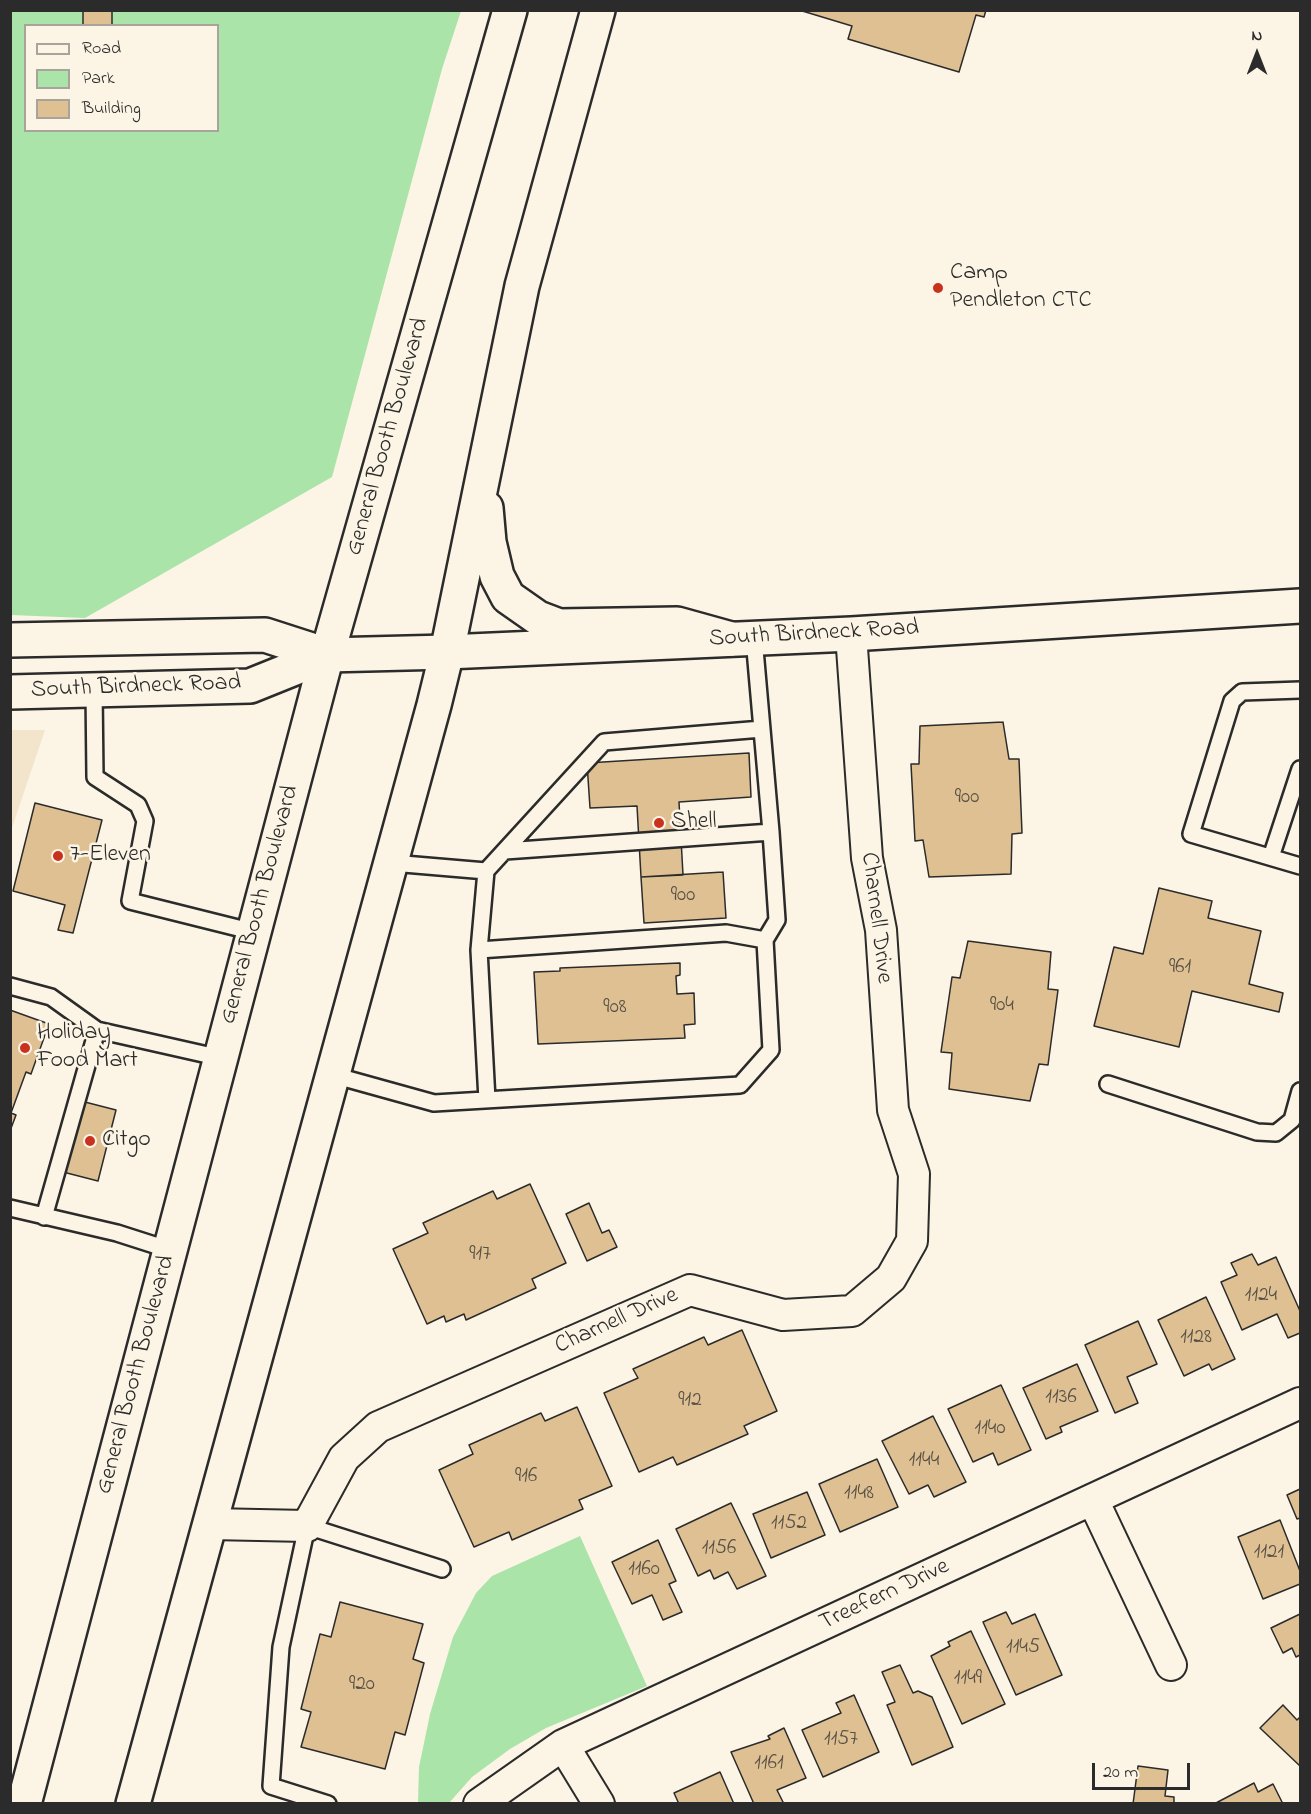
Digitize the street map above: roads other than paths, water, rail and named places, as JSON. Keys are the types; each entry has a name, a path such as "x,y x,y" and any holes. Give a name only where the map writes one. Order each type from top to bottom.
{"main road":[{"name":"General Booth Boulevard","path":"24,1803 327,655 510,10"},
{"path":"133,1803 392,863 447,652 522,286 598,10"},
{"path":"483,475 489,542 497,576 508,597 538,618 559,626 677,624 742,639"},
{"name":"South Birdneck Road","path":"10,640 265,635 327,655 447,652 851,634 1300,606"},
{"name":"South Birdneck Road","path":"10,692 250,686 327,655"}],"street":[{"name":"Charnell Drive","path":"307,1526 344,1458 378,1427 690,1290 783,1315 852,1311 891,1278 912,1241 914,1174 893,1110 881,930 867,858 851,634"},
{"name":"Treefern Drive","path":"479,1803 563,1745 1300,1403"},
{"path":"1092,1500 1171,1665"},
{"path":"210,1524 307,1526"},
{"path":"563,1745 599,1803"}],"lane":[{"path":"333,1075 434,1103 740,1085 771,1050 765,940 777,920 762,729 742,639"},
{"path":"94,690 95,777 138,805 145,821 130,901 254,932"},
{"path":"1300,690 1242,692 1232,701 1191,834 1300,866"},
{"path":"487,1100 479,950 486,871 604,742 762,729"},
{"path":"1271,857 1300,769"},
{"path":"505,851 771,832"},
{"path":"392,863 486,871"},
{"path":"479,950 726,933 765,940"},
{"path":"10,986 51,998 97,1030 221,1058"},
{"path":"44,1216 97,1030"},
{"path":"1108,1084 1257,1132 1276,1133 1292,1120 1300,1091"},
{"path":"10,1208 117,1233 170,1250"},
{"path":"328,1803 270,1786 281,1647 307,1526 442,1569"}],"place":[{"name":"Camp Pendleton CTC","path":"938,288"},
{"name":"Shell","path":"659,823"},
{"name":"7-Eleven","path":"58,856"},
{"name":"Holiday Food Mart","path":"25,1048"},
{"name":"Citgo","path":"90,1141"}]}
